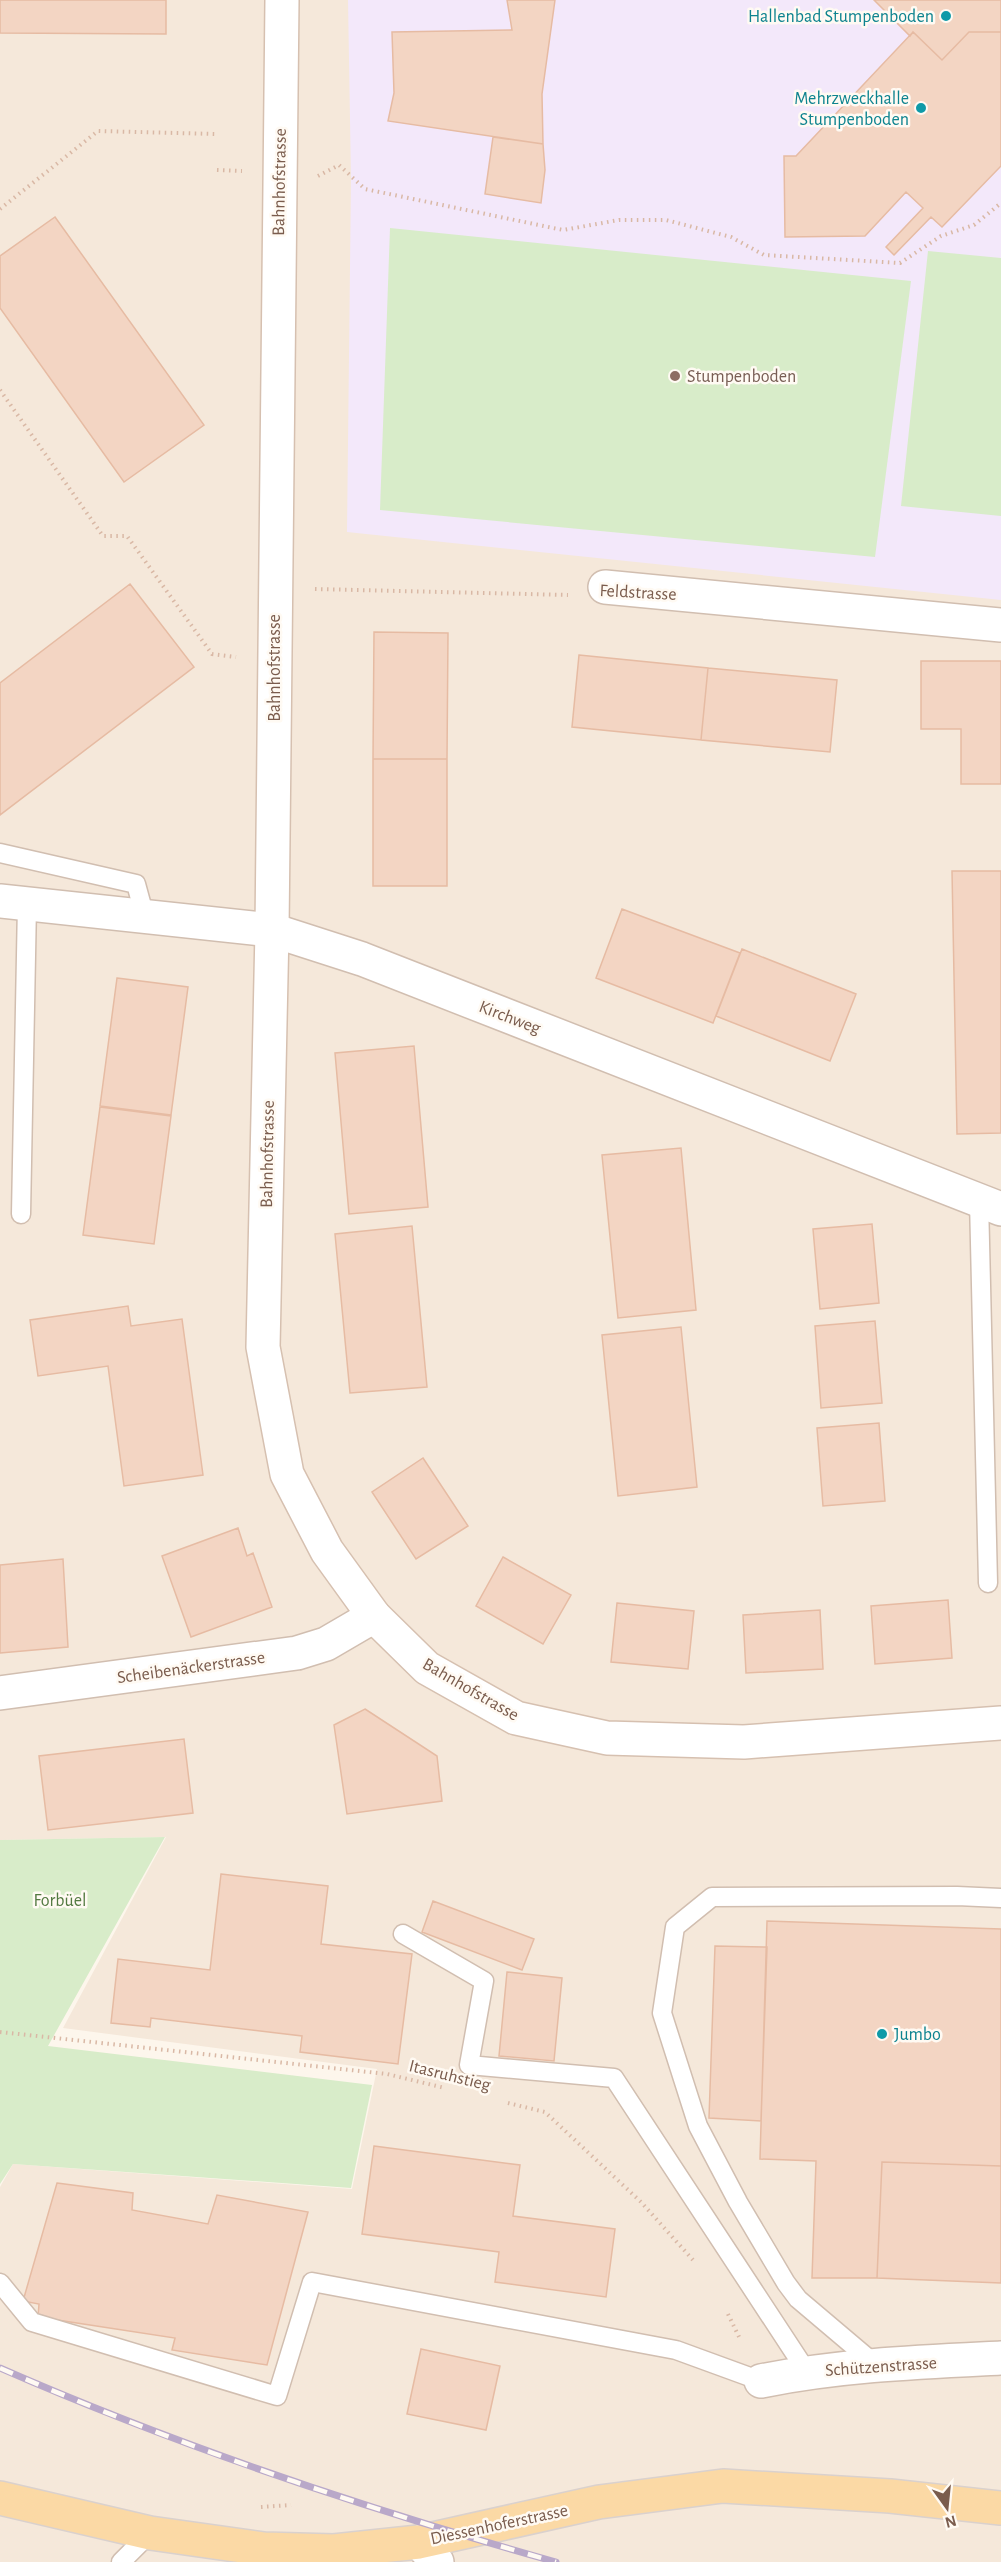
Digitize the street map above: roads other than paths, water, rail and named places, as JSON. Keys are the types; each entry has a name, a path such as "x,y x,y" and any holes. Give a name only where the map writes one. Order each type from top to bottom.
{"main road":[{"name":"Diessenhoferstrasse","path":"0,2498 150,2533 264,2549 428,2552 599,2502 723,2486 890,2496 1001,2508"}],"street":[{"name":"Bahnhofstrasse","path":"282,0 278,173 272,930 263,1347 287,1474 327,1551 374,1616 427,1668 516,1718 607,1738 744,1742 1001,1723"},
{"name":"Feldstrasse","path":"605,587 1001,625"},
{"name":"Kirchweg","path":"14,902 272,930 362,959 990,1205"},
{"name":"Scheibenäckerstrasse","path":"0,1693 297,1653 326,1644 374,1616"},
{"name":"Schützenstrasse","path":"761,2381 807,2372 876,2365 1001,2358"}],"lane":[{"path":"0,853 136,884 145,917"},
{"path":"14,902 21,1214"},
{"path":"988,1583 990,1205"},
{"path":"876,2365 798,2299 786,2283 738,2202 698,2126 662,2013 675,1927 712,1898 957,1896 1001,1898"},
{"path":"403,1934 484,1981 469,2065 614,2078 807,2372"},
{"path":"0,2283 32,2322 277,2396 312,2282 676,2350 761,2381"},
{"path":"121,2562 150,2533"}],"railway":[{"path":"0,2368 136,2424 275,2475 485,2542 556,2562"}],"place":[{"name":"Hallenbad Stumpenboden","path":"946,16"},
{"name":"Mehrzweckhalle Stumpenboden","path":"921,108"},
{"name":"Stumpenboden","path":"675,376"},
{"name":"Jumbo","path":"882,2034"}],"park label":[{"name":"Forbüel","path":"60,1900"}]}
